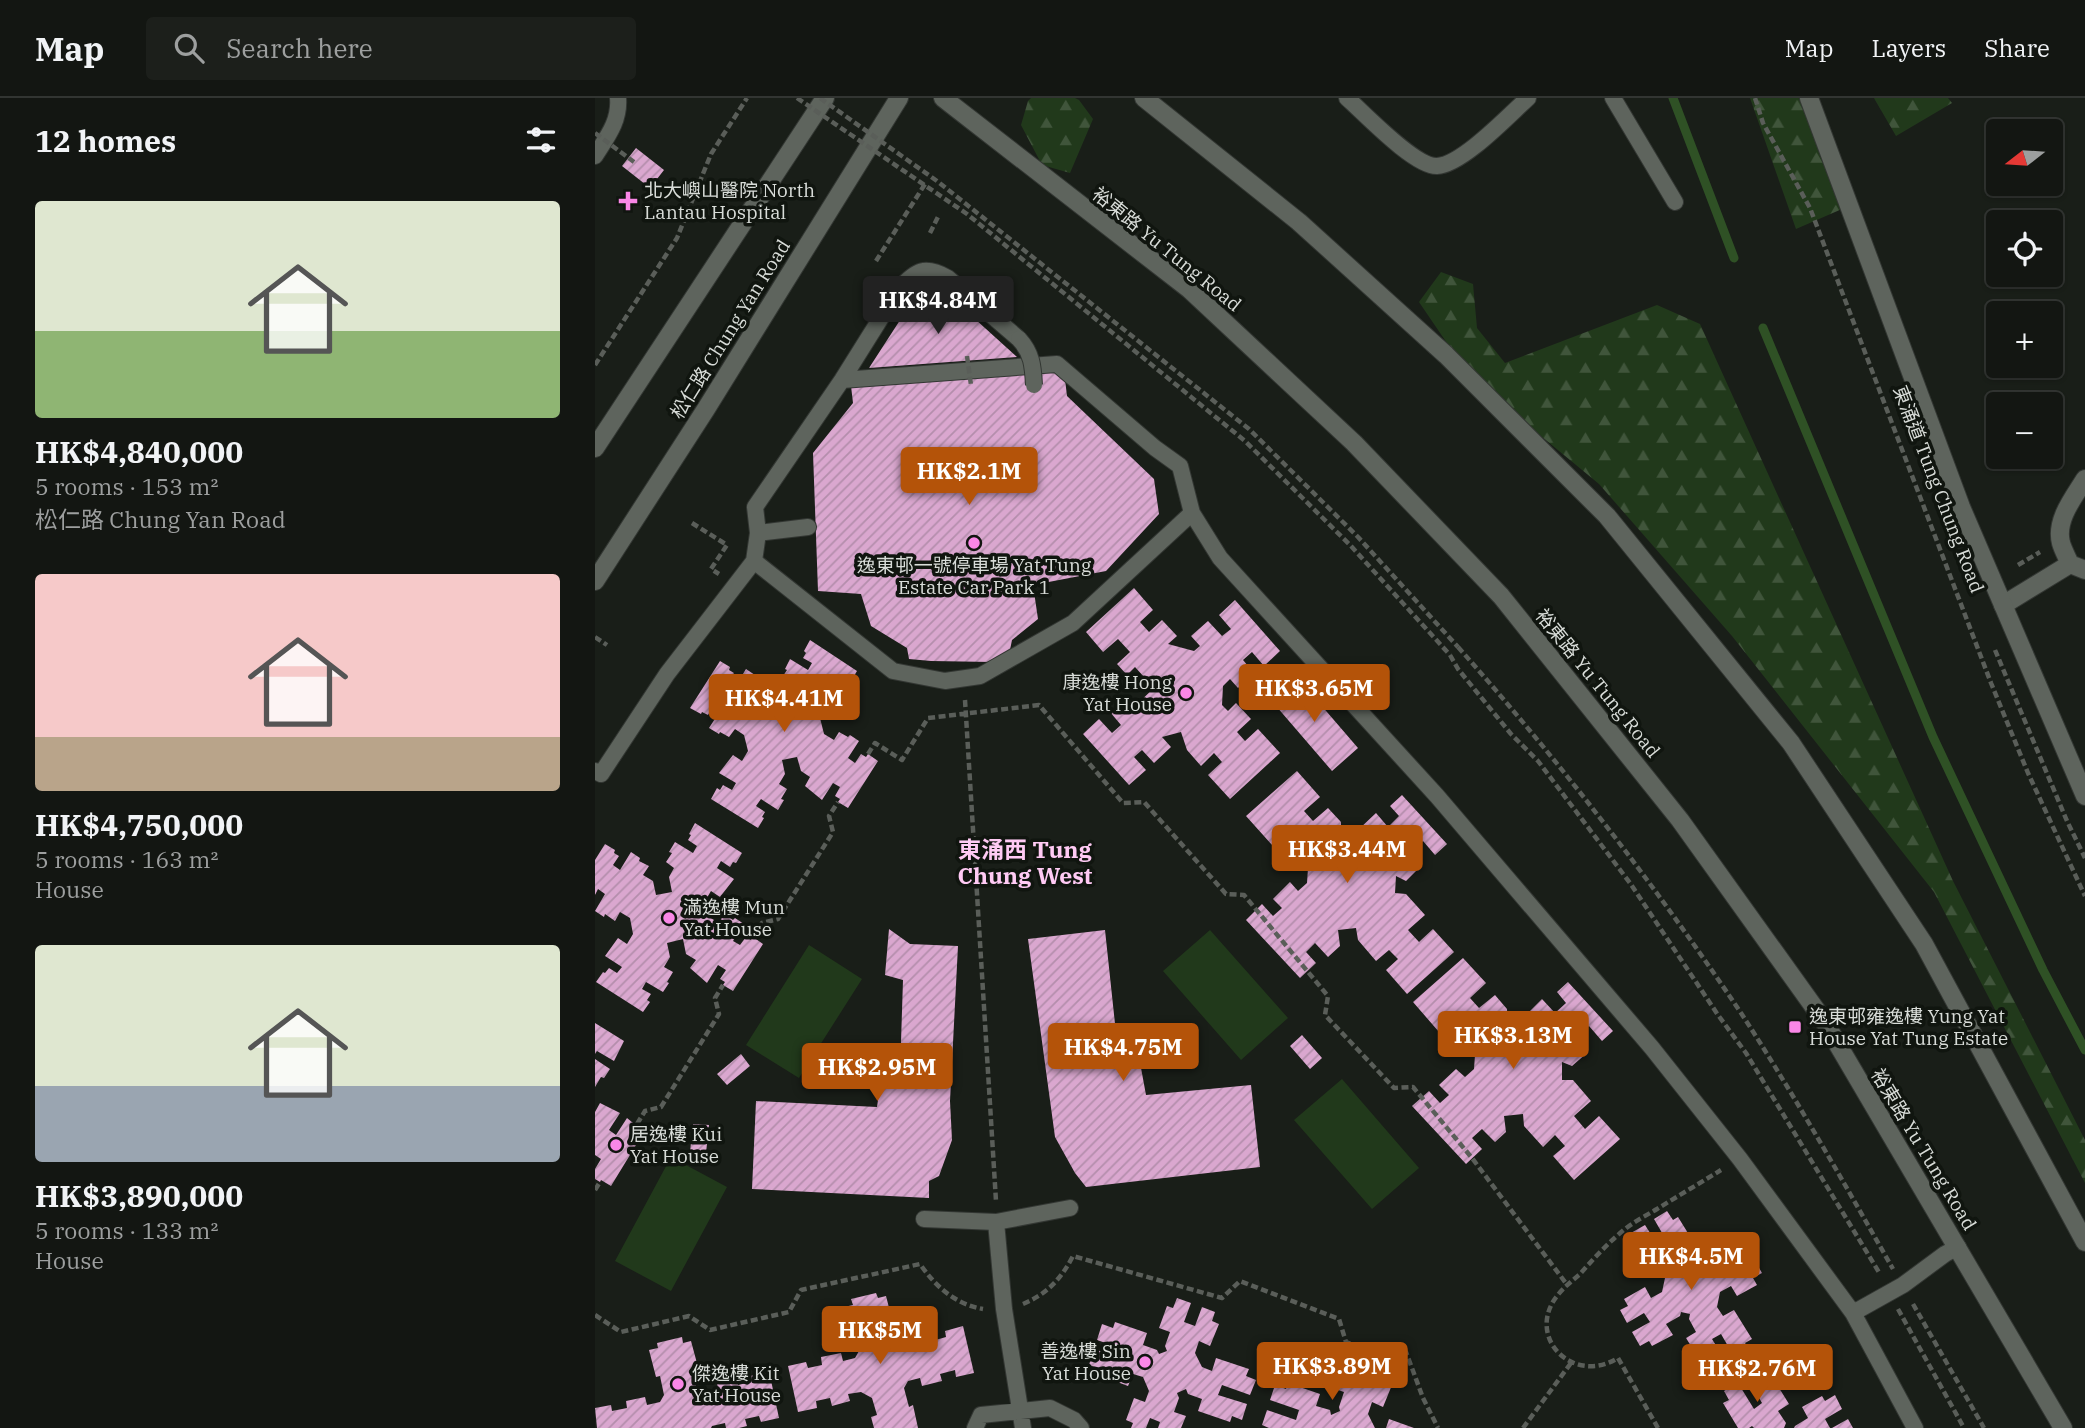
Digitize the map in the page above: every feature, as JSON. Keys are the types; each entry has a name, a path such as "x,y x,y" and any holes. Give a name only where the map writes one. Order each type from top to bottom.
{"main road":[{"path":"595,448 822,98"},
{"name":"松仁路 Chung Yan Road","path":"595,581 706,410 899,98"},
{"name":"裕東路 Yu Tung Road","path":"943,98 1189,289 1354,443 1501,596 1680,820 1819,1013 2063,1428"},
{"path":"1144,98 1299,222 1446,355 1607,516 1791,743 1916,933 2085,1242"},
{"name":"東涌道 Tung Chung Road","path":"1809,98 1961,507 2085,796"},
{"path":"2003,605 2078,567 2060,541 2060,531 2065,513 2085,479"}],"lane":[{"path":"595,156 614,127 618,98"},
{"path":"1347,98 1415,159 1437,166 1454,160 1473,148 1528,98"},
{"path":"1613,98 1675,202"},
{"path":"597,776 667,674 754,561 758,533 755,507 909,277 923,270 935,271 948,278 1027,348 1031,356 1034,385"},
{"path":"842,380 1057,364 1154,448 1180,466 1192,513 1220,558 1437,796 1652,1048 1740,1159 1853,1313 1915,1428"},
{"path":"754,561 893,671 945,681 980,676 1073,623 1192,513"},
{"path":"758,533 808,527"},
{"path":"924,1219 996,1222 1070,1208"},
{"path":"996,1222 1004,1309 1023,1428"},
{"path":"1853,1313 1958,1247"},
{"path":"975,1428 981,1415 1050,1408 1074,1420 1080,1428"}],"path":[{"path":"595,365 677,238 711,153 747,98"},
{"path":"797,98 967,214 1245,441 1350,545 1450,655 1458,669 1511,734 1538,761 1630,883 1746,1053 1882,1277 1896,1288 1984,1428"},
{"path":"822,98 937,181 1249,429 1358,537 1520,717 1637,864 1742,1015 1796,1101 1896,1288 1964,1428"},
{"name":"東涌道 Tung Chung Road","path":"1755,98 1763,123 1810,208 1991,683 2028,773 2085,896"},
{"path":"595,133 634,162"},
{"path":"876,261 925,184"},
{"path":"930,233 938,217"},
{"path":"967,356 971,385"},
{"path":"692,523 727,545 711,569 719,574 724,566"},
{"path":"595,637 607,645"},
{"path":"963,678 996,1204 976,1210 975,1221"},
{"path":"868,754 875,743 902,760 928,718 1039,705 1123,803 1144,802 1226,894 1244,895 1328,996 1325,1014 1394,1088 1413,1087 1472,1158 1568,1286"},
{"path":"753,937 762,923 778,919 833,832 829,816 838,802"},
{"path":"637,1124 645,1111 661,1107 719,1014 715,998 723,985"},
{"path":"1658,1428 1618,1358 1596,1368 1584,1367 1563,1358 1552,1343 1547,1324 1551,1306 1556,1297 1626,1228 1740,1159"},
{"path":"595,1190 600,1182"},
{"path":"1073,1256 1222,1298 1240,1281 1339,1319 1346,1342 1389,1358 1406,1352 1423,1398 1438,1428"},
{"path":"595,1315 621,1332 689,1316 710,1330 789,1312 801,1290 920,1264"},
{"path":"1524,1428 1571,1363"}],"green space":[{"path":"1031,98 1075,98 1093,119 1070,173 1042,165 1021,125"},
{"path":"1750,98 1801,98 1842,209 1796,229"},
{"path":"1874,98 1948,98 1952,103 1896,136"},
{"path":"1441,272 1473,284 1477,328 1505,363 1657,305 1700,324 1953,881 2085,1140 2085,1183 1934,892 1732,636 1599,484 1524,422 1451,349 1419,302"},
{"path":"1210,930 1288,1018 1241,1060 1163,971"},
{"path":"809,945 862,979 799,1078 746,1045"},
{"path":"1342,1079 1419,1168 1372,1209 1294,1120"},
{"path":"671,1157 727,1187 671,1291 615,1261"}],"building":[{"path":"636,148 664,170 650,188 622,166"},
{"path":"943,290 1017,357 869,368 915,297"},
{"name":"逸東邨一號停車場 Yat Tung Estate Car Park 1","path":"1064,371 1067,396 1154,479 1159,514 1106,571 1033,585 1038,619 1012,640 1009,655 992,662 909,659 907,648 871,626 861,594 818,591 813,453 853,403 851,386"},
{"name":"康逸樓 Hong Yat House","path":"1134,588 1153,610 1140,622 1149,632 1162,620 1177,636 1168,644 1194,651 1200,646 1191,636 1208,621 1222,636 1231,629 1219,615 1235,600 1280,651 1264,666 1252,652 1243,660 1254,673 1238,688 1230,679 1223,686 1222,705 1228,711 1236,703 1251,719 1237,732 1245,741 1258,729 1280,753 1230,799 1208,775 1222,762 1214,753 1201,766 1187,750 1181,732 1162,737 1171,747 1154,763 1142,750 1134,757 1146,770 1129,785 1083,734 1099,719 1112,733 1121,725 1110,712 1126,698 1134,707 1154,688 1135,667 1127,675 1117,664 1130,652 1118,639 1103,652 1086,632"},
{"path":"810,640 857,671 851,681 849,679 845,684 836,678 832,686 849,696 835,714 826,709 820,718 824,734 834,740 839,732 859,741 848,758 855,763 861,754 866,757 868,754 878,761 848,808 838,802 840,799 835,796 840,787 833,783 822,800 805,786 810,777 801,771 797,757 782,760 785,774 779,784 787,789 781,799 784,800 778,810 761,799 756,806 765,812 758,828 711,799 717,788 720,790 723,785 732,790 736,783 719,773 733,755 742,761 748,751 744,735 735,729 729,737 709,728 720,711 713,706 708,715 690,708 720,661 734,673 728,682 735,687 746,669 755,675 754,678 764,683 758,692 768,698 771,712 787,709 783,695 789,685 781,679 790,659 808,670 812,663 803,658"},
{"path":"1296,676 1358,748 1332,771 1270,699"},
{"path":"1297,771 1320,797 1304,811 1313,821 1328,808 1341,822 1341,842 1353,842 1358,830 1376,813 1388,827 1399,816 1390,806 1402,795 1447,844 1435,855 1423,841 1409,853 1421,866 1406,881 1396,876 1395,893 1406,894 1425,915 1408,930 1419,942 1433,929 1454,952 1407,994 1386,970 1398,959 1389,950 1376,961 1358,940 1356,928 1338,930 1340,946 1328,957 1315,943 1306,952 1316,963 1300,978 1246,920 1262,904 1273,916 1282,908 1273,899 1290,882 1298,891 1307,883 1308,868 1296,868 1281,852 1291,843 1284,836 1273,846 1246,816"},
{"name":"滿逸樓 Mun Yat House","path":"695,823 742,853 730,867 721,861 717,868 734,879 720,897 711,891 705,901 709,917 719,923 724,914 744,924 733,941 740,945 746,937 751,940 753,937 763,944 733,991 723,985 725,982 720,979 726,970 718,965 707,983 690,968 696,960 686,954 683,939 667,943 670,957 664,967 673,972 663,992 646,982 642,989 651,994 647,1000 650,1002 643,1012 596,982 609,968 617,973 622,967 605,956 618,938 627,944 633,934 630,918 620,912 615,921 595,911 605,894 598,889 595,895 595,860 605,844 619,856 613,865 620,870 631,852 640,858 639,861 649,866 643,875 653,881 656,895 672,892 669,877 674,868 666,862 672,853 669,852 675,842 693,853 697,846 688,840"},
{"path":"889,929 910,944 958,946 950,1101 952,1140 939,1176 929,1181 929,1198 752,1189 756,1101 877,1107 881,1079 900,1073 903,980 885,975"},
{"path":"1105,930 1119,1061 1139,1057 1146,1095 1251,1085 1260,1167 1086,1187 1075,1173 1055,1137 1028,939"},
{"path":"1463,958 1486,983 1470,998 1479,1008 1495,995 1507,1009 1508,1029 1520,1029 1525,1016 1542,999 1555,1013 1566,1003 1557,992 1568,982 1613,1031 1602,1041 1589,1026 1575,1039 1587,1053 1572,1066 1562,1062 1562,1080 1573,1080 1591,1101 1574,1116 1585,1129 1599,1116 1620,1139 1574,1180 1553,1156 1565,1146 1555,1135 1543,1147 1524,1126 1523,1114 1504,1116 1506,1132 1495,1142 1482,1129 1472,1138 1482,1149 1466,1164 1412,1106 1429,1091 1440,1103 1449,1095 1439,1085 1456,1069 1465,1077 1474,1069 1475,1055 1462,1054 1448,1038 1458,1029 1451,1021 1439,1032 1413,1002"},
{"path":"595,1023 624,1041 614,1061 597,1051 595,1054"},
{"path":"1302,1035 1322,1058 1310,1069 1290,1046"},
{"path":"741,1054 750,1066 727,1085 717,1074"},
{"name":"居逸樓 Kui Yat House","path":"595,1059 610,1069 595,1087"},
{"name":"居逸樓 Kui Yat House","path":"600,1103 620,1113 609,1130 616,1135 627,1118 644,1132 611,1186 595,1179 595,1169 601,1159 595,1155 595,1112"},
{"path":"693,1124 709,1125 706,1153 690,1152"},
{"path":"1667,1211 1673,1220 1678,1217 1696,1246 1685,1252 1693,1265 1691,1269 1700,1272 1715,1260 1709,1249 1729,1237 1732,1243 1741,1237 1749,1251 1732,1261 1737,1271 1755,1261 1762,1273 1753,1278 1757,1285 1737,1296 1731,1286 1720,1292 1717,1307 1723,1316 1734,1310 1752,1339 1745,1343 1750,1351 1736,1360 1721,1334 1712,1339 1728,1365 1714,1373 1709,1364 1704,1367 1686,1338 1696,1332 1689,1319 1690,1314 1681,1312 1680,1316 1666,1324 1673,1335 1652,1346 1649,1341 1640,1346 1632,1332 1650,1322 1644,1313 1627,1323 1620,1310 1628,1306 1624,1299 1645,1287 1651,1298 1662,1292 1665,1278 1659,1268 1648,1275 1630,1245 1636,1242 1631,1233 1645,1225 1661,1250 1669,1245 1654,1219"},
{"path":"876,1293 878,1298 886,1296 893,1323 887,1325 891,1342 901,1348 913,1345 912,1338 931,1333 932,1341 946,1337 945,1331 963,1326 974,1373 956,1377 955,1370 940,1374 942,1381 922,1386 920,1378 908,1381 904,1388 909,1407 913,1405 918,1428 874,1428 871,1417 877,1415 872,1398 861,1392 848,1394 850,1401 832,1406 830,1398 816,1401 817,1408 798,1412 788,1366 806,1362 808,1368 822,1365 821,1357 841,1353 843,1361 855,1358 859,1351 854,1333 850,1334 844,1307 853,1305 851,1299"},
{"name":"善逸樓 Sin Yat House","path":"1177,1298 1191,1303 1184,1322 1195,1326 1202,1307 1215,1312 1212,1321 1219,1324 1210,1346 1199,1341 1195,1353 1202,1367 1212,1371 1216,1358 1249,1369 1246,1376 1256,1380 1250,1395 1222,1385 1218,1395 1247,1404 1242,1420 1232,1416 1230,1422 1198,1411 1202,1399 1188,1394 1186,1389 1177,1393 1179,1398 1174,1412 1186,1416 1181,1428 1158,1428 1160,1422 1150,1418 1146,1428 1131,1428 1133,1423 1126,1420 1134,1398 1145,1402 1149,1391 1143,1377 1133,1374 1128,1386 1096,1374 1098,1368 1089,1365 1094,1349 1123,1359 1126,1350 1097,1340 1102,1324 1113,1328 1115,1322 1147,1333 1143,1345 1157,1350 1159,1354 1167,1351 1165,1346 1170,1332 1159,1328 1167,1306 1173,1308"},
{"name":"傑逸樓 Kit Yat House","path":"682,1337 683,1343 691,1341 698,1367 692,1369 696,1386 706,1392 718,1389 717,1382 736,1377 738,1385 751,1382 750,1376 769,1371 779,1418 761,1422 759,1416 745,1419 747,1426 739,1428 726,1428 725,1423 711,1428 597,1428 595,1408 611,1405 612,1411 627,1408 626,1401 645,1397 647,1405 660,1402 664,1395 660,1376 656,1377 649,1350 658,1348 657,1343"},
{"path":"1350,1358 1364,1364 1358,1383 1367,1387 1375,1367 1388,1373 1385,1382 1392,1385 1383,1407 1372,1402 1368,1414 1375,1428 1269,1428 1262,1425 1267,1410 1296,1420 1299,1410 1270,1400 1275,1385 1286,1389 1288,1383 1320,1394 1316,1406 1330,1410 1331,1415 1340,1411 1344,1392 1332,1388 1340,1366 1346,1368"},
{"path":"1760,1369 1765,1378 1771,1375 1789,1404 1778,1411 1786,1423 1784,1428 1738,1428 1723,1403 1729,1400 1724,1391 1738,1383 1754,1409 1762,1403 1747,1377"},
{"path":"1835,1395 1842,1409 1825,1419 1830,1428 1794,1428 1808,1418 1802,1407 1822,1396 1825,1401"},
{"path":"1389,1419 1414,1428 1386,1428"},
{"path":"1848,1419 1853,1428 1832,1428"}],"waterway":[{"path":"1673,98 1734,258"},
{"path":"1763,328 1933,737 2043,970 2085,1050"}],"place":[{"name":"北大嶼山醫院 North Lantau Hospital","path":"628,201"},
{"name":"逸東邨一號停車場 Yat Tung Estate Car Park 1","path":"974,543"},
{"name":"康逸樓 Hong Yat House","path":"1186,693"},
{"name":"滿逸樓 Mun Yat House","path":"669,918"},
{"name":"逸東邨雍逸樓 Yung Yat House Yat Tung Estate","path":"1795,1027"},
{"name":"居逸樓 Kui Yat House","path":"616,1145"},
{"name":"善逸樓 Sin Yat House","path":"1145,1362"},
{"name":"傑逸樓 Kit Yat House","path":"678,1384"}],"district":[{"name":"東涌西 Tung Chung West","path":"1025,862"}]}
